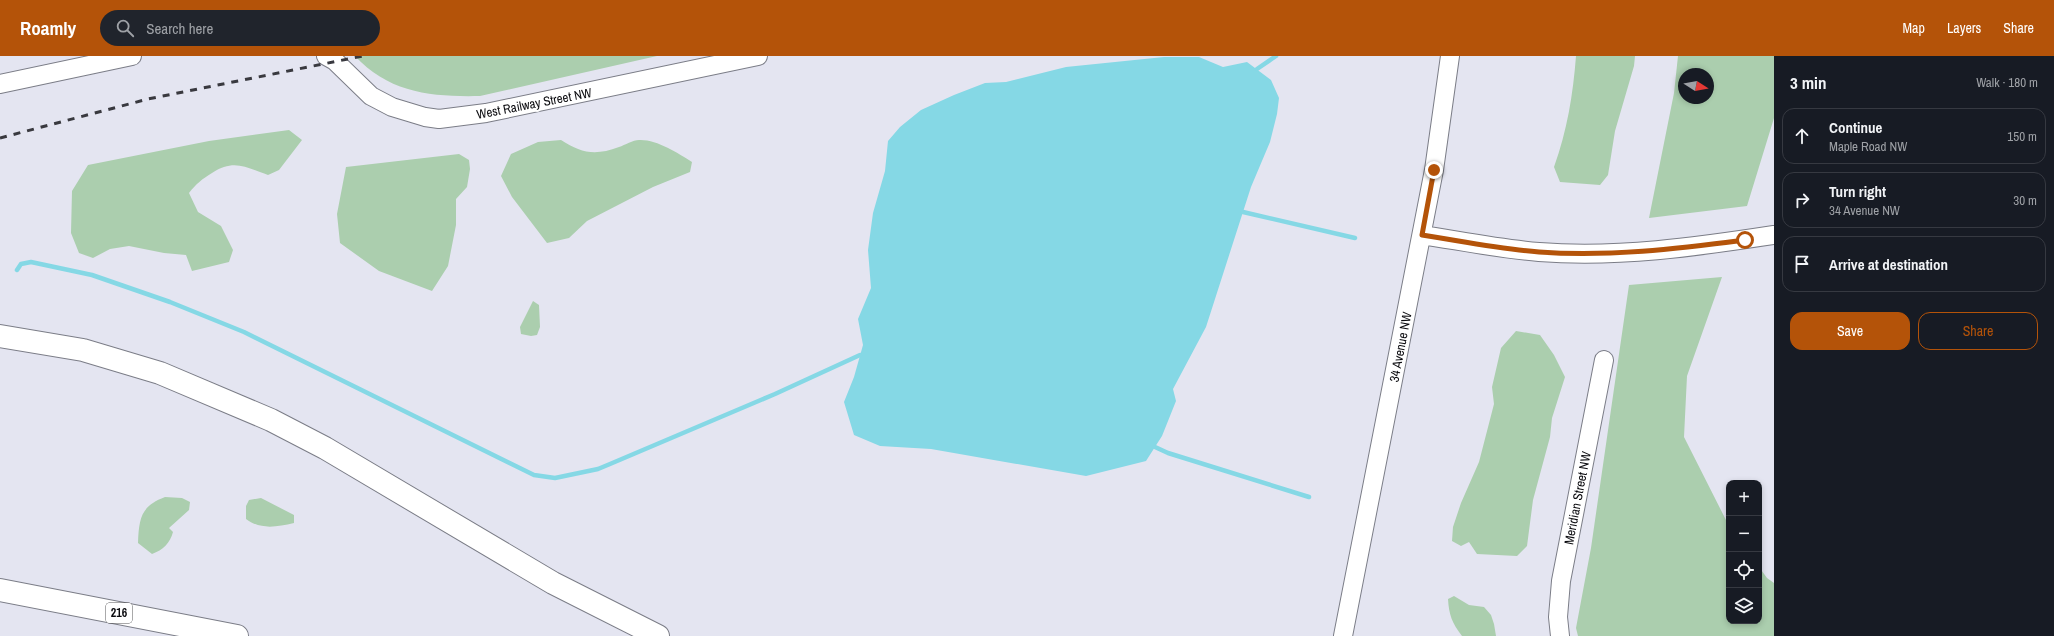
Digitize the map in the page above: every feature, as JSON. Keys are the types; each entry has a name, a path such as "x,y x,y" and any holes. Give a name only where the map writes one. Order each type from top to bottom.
{"highway":[{"path":"0,336 83,350 160,373 272,420 325,448 396,489 553,583 658,636"},
{"name":"216","path":"0,590 237,636"}],"street":[{"path":"0,84 132,56"},
{"name":"West Railway Street NW","path":"326,56 335,61 371,96 392,107 424,117 439,119 486,113 758,56"},
{"name":"34 Avenue NW","path":"1343,636 1434,170 1450,56"},
{"path":"1422,235 1516,250 1592,253 1683,249 1774,235"},
{"name":"Meridian Street NW","path":"1560,636 1558,617 1561,581 1604,360"}],"green space":[{"path":"355,56 657,56 480,96 462,96 428,94 397,85 382,78"},
{"path":"1576,56 1635,56 1634,66 1615,131 1608,175 1600,185 1560,182 1554,167 1569,113"},
{"path":"1678,56 1774,56 1774,118 1747,206 1649,218 1674,93"},
{"path":"289,130 302,140 279,170 268,175 246,167 233,165 227,166 205,177 189,193 198,212 221,226 233,250 229,262 192,271 186,255 164,253 129,246 110,249 93,258 79,253 71,233 72,191 88,165 209,141"},
{"path":"561,140 575,148 588,152 603,152 637,140 646,140 667,147 692,162 690,172 653,187 587,221 569,238 547,243 512,197 501,176 511,154 538,142"},
{"path":"459,154 469,160 470,169 467,187 456,199 456,225 448,266 432,291 379,271 340,243 337,214 346,167"},
{"path":"1722,277 1687,376 1684,437 1726,520 1726,624 1762,624 1762,571 1767,578 1774,583 1774,636 1578,636 1576,628 1591,548 1629,285"},
{"path":"533,301 539,305 540,327 537,335 531,336 521,334 520,327"},
{"path":"1516,331 1540,335 1554,355 1565,377 1552,418 1550,437 1533,500 1527,546 1517,556 1477,554 1469,542 1461,546 1452,541 1453,527 1461,503 1479,462 1494,404 1492,387 1501,348"},
{"path":"165,497 182,498 190,502 189,510 169,528 173,532 168,543 163,548 152,554 138,543 139,527 146,509 151,504"},
{"path":"261,498 294,515 294,523 269,527 257,525 246,519 246,506 249,500"},
{"path":"1454,596 1469,605 1484,607 1491,615 1496,636 1462,636 1453,623 1449,610 1448,599"}],"water":[{"path":"1164,57 1199,57 1223,67 1247,62 1271,80 1279,98 1277,114 1270,142 1251,187 1206,327 1173,389 1176,401 1162,436 1146,461 1086,476 931,449 880,446 854,435 844,402 854,377 863,345 858,319 871,288 868,250 873,213 885,171 888,141 900,127 921,110 985,83 1006,82 1066,67"}],"waterway":[{"path":"1257,69 1276,56"},
{"path":"1243,212 1355,238"},
{"path":"17,270 21,264 31,262 92,275 170,302 244,332 534,475 555,478 598,469 775,394 860,355"},
{"path":"1155,447 1168,453 1309,497"}],"railway":[{"path":"0,138 148,99 363,56"}],"route":[{"path":"1434,170 1422,235 1516,250 1592,253 1683,249 1745,240"}]}
